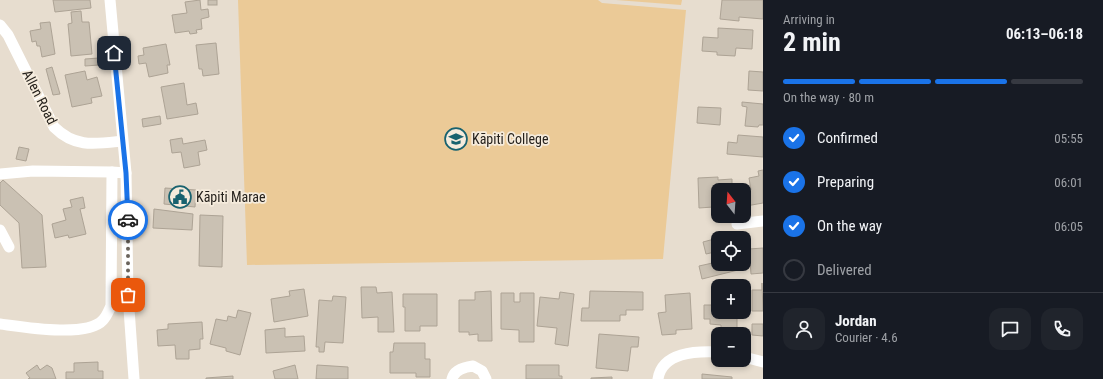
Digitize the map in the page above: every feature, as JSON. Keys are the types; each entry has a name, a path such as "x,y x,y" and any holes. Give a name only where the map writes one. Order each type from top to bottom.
{"street":[{"path":"110,0 126,173 128,295 134,379"},
{"name":"Allen Road","path":"0,25 8,35 54,127 71,140 96,144 122,141"},
{"path":"0,174 33,171 126,173"},
{"path":"0,324 32,328 71,330 98,324 104,319 111,306 112,172"},
{"path":"738,224 763,221"},
{"path":"0,230 9,247"},
{"path":"658,379 660,370 665,363 694,352 711,352"},
{"path":"751,359 763,362"},
{"path":"452,379 453,375 462,368 473,366 482,371 486,379"}],"shaded area":[{"name":"Kāpiti College","path":"238,0 598,0 602,3 686,10 663,259 247,265"},
{"path":"616,0 682,0 681,5"}],"building":[{"path":"53,0 90,0 91,8 55,12"},
{"path":"200,0 201,10 208,9 209,17 201,19 202,29 196,30 197,33 190,34 189,31 175,33 172,15 187,13 185,2"},
{"path":"208,0 217,0 217,5 208,5"},
{"path":"722,0 763,0 763,19 739,17 739,21 720,19"},
{"path":"81,11 82,22 89,22 92,54 71,56 68,24 72,23 71,12"},
{"path":"50,22 55,54 42,57 40,46 37,46 36,41 32,42 30,31 41,29 40,23"},
{"path":"718,28 753,30 752,49 736,48 735,56 717,55 717,52 702,51 703,37 718,38"},
{"path":"216,43 219,74 203,76 202,69 199,69 196,45"},
{"path":"166,44 170,65 167,65 168,73 149,77 146,63 139,64 138,56 144,55 143,48"},
{"path":"99,58 99,65 85,66 85,59"},
{"path":"52,67 60,94 53,95 46,69"},
{"path":"85,71 87,80 97,77 102,96 91,98 92,103 72,107 65,75"},
{"path":"749,71 763,72 763,91 748,90"},
{"path":"184,83 187,105 196,103 198,114 167,119 161,87"},
{"path":"742,102 763,104 763,125 759,125 758,127 745,126 747,107 742,106"},
{"path":"698,107 721,108 720,125 697,123"},
{"path":"160,116 161,124 143,127 142,119"},
{"path":"738,135 763,137 763,157 727,154 728,142 737,143"},
{"path":"182,138 183,144 205,140 207,150 198,152 200,165 184,168 181,152 172,153 170,140"},
{"path":"19,147 29,149 26,161 16,159"},
{"path":"763,170 763,203 751,205 751,183 749,178 759,176 758,171"},
{"path":"718,177 718,180 732,179 732,183 711,183 711,207 699,208 698,178"},
{"path":"3,180 42,215 46,267 22,268 19,223 0,205 0,183"},
{"name":"Kāpiti Marae","path":"165,188 196,190 195,207 164,204"},
{"path":"83,197 85,208 80,209 86,234 69,238 68,235 55,238 52,224 66,220 63,209 72,207 70,200"},
{"path":"154,209 193,214 192,230 153,228"},
{"path":"200,215 223,216 222,267 199,266"},
{"path":"711,240 711,253 706,254 703,242"},
{"path":"763,248 763,273 751,274 751,249"},
{"path":"711,263 711,271 734,271 702,279 699,266"},
{"path":"762,283 763,311 752,311 752,290 762,290"},
{"path":"361,287 376,287 377,293 392,292 394,332 378,332 378,317 362,318"},
{"path":"304,289 308,316 274,322 271,299 290,296 289,291"},
{"path":"491,291 492,341 478,341 478,334 469,335 469,332 459,332 459,300 475,300 475,292"},
{"path":"590,291 643,292 643,310 626,310 626,315 620,315 620,321 581,321 582,308 589,308"},
{"path":"560,292 574,294 568,346 555,344 557,328 537,326 540,297 559,299"},
{"path":"501,293 514,293 514,302 520,302 520,293 534,293 534,342 519,342 519,330 501,329"},
{"path":"690,293 692,329 676,330 676,334 662,335 658,313 666,312 665,295"},
{"path":"403,294 437,294 437,326 420,326 420,331 405,331 405,307 403,307"},
{"path":"333,296 346,297 343,343 325,342 324,352 319,352 319,347 316,347 319,300 332,301"},
{"path":"704,305 711,305 711,319 737,319 737,327 721,327 721,325 710,324 710,319 704,319"},
{"path":"238,310 251,313 240,355 226,351 226,348 210,344 216,319 227,321 228,316 236,318"},
{"path":"202,322 203,339 200,339 200,349 189,350 189,359 176,359 175,345 158,346 157,330 168,329 168,324"},
{"path":"752,324 763,324 763,336 752,335"},
{"path":"285,328 285,337 304,336 305,351 266,353 265,330"},
{"path":"599,334 639,337 638,347 631,347 628,371 596,368"},
{"path":"394,343 425,343 425,359 430,359 430,377 416,377 416,373 390,373 390,352 393,352"},
{"path":"98,362 98,371 103,371 103,379 66,379 66,372 74,372 74,363"},
{"path":"37,365 40,370 47,365 52,368 56,379 28,379 30,378 26,373"},
{"path":"295,365 298,379 275,379 273,371"},
{"path":"317,365 348,367 348,379 316,379"},
{"path":"526,365 559,365 559,376 562,376 562,379 526,379"},
{"path":"702,374 732,377 732,379 702,379"},
{"path":"233,376 233,379 206,379 206,378"},
{"path":"612,377 612,379 591,379 591,378"}],"way so far":[{"path":"128,220 128,295"}],"place":[{"name":"Kāpiti College","path":"456,139"},
{"name":"Kāpiti Marae","path":"180,197"}],"route":[{"path":"114,53 126,173 128,220"}]}
